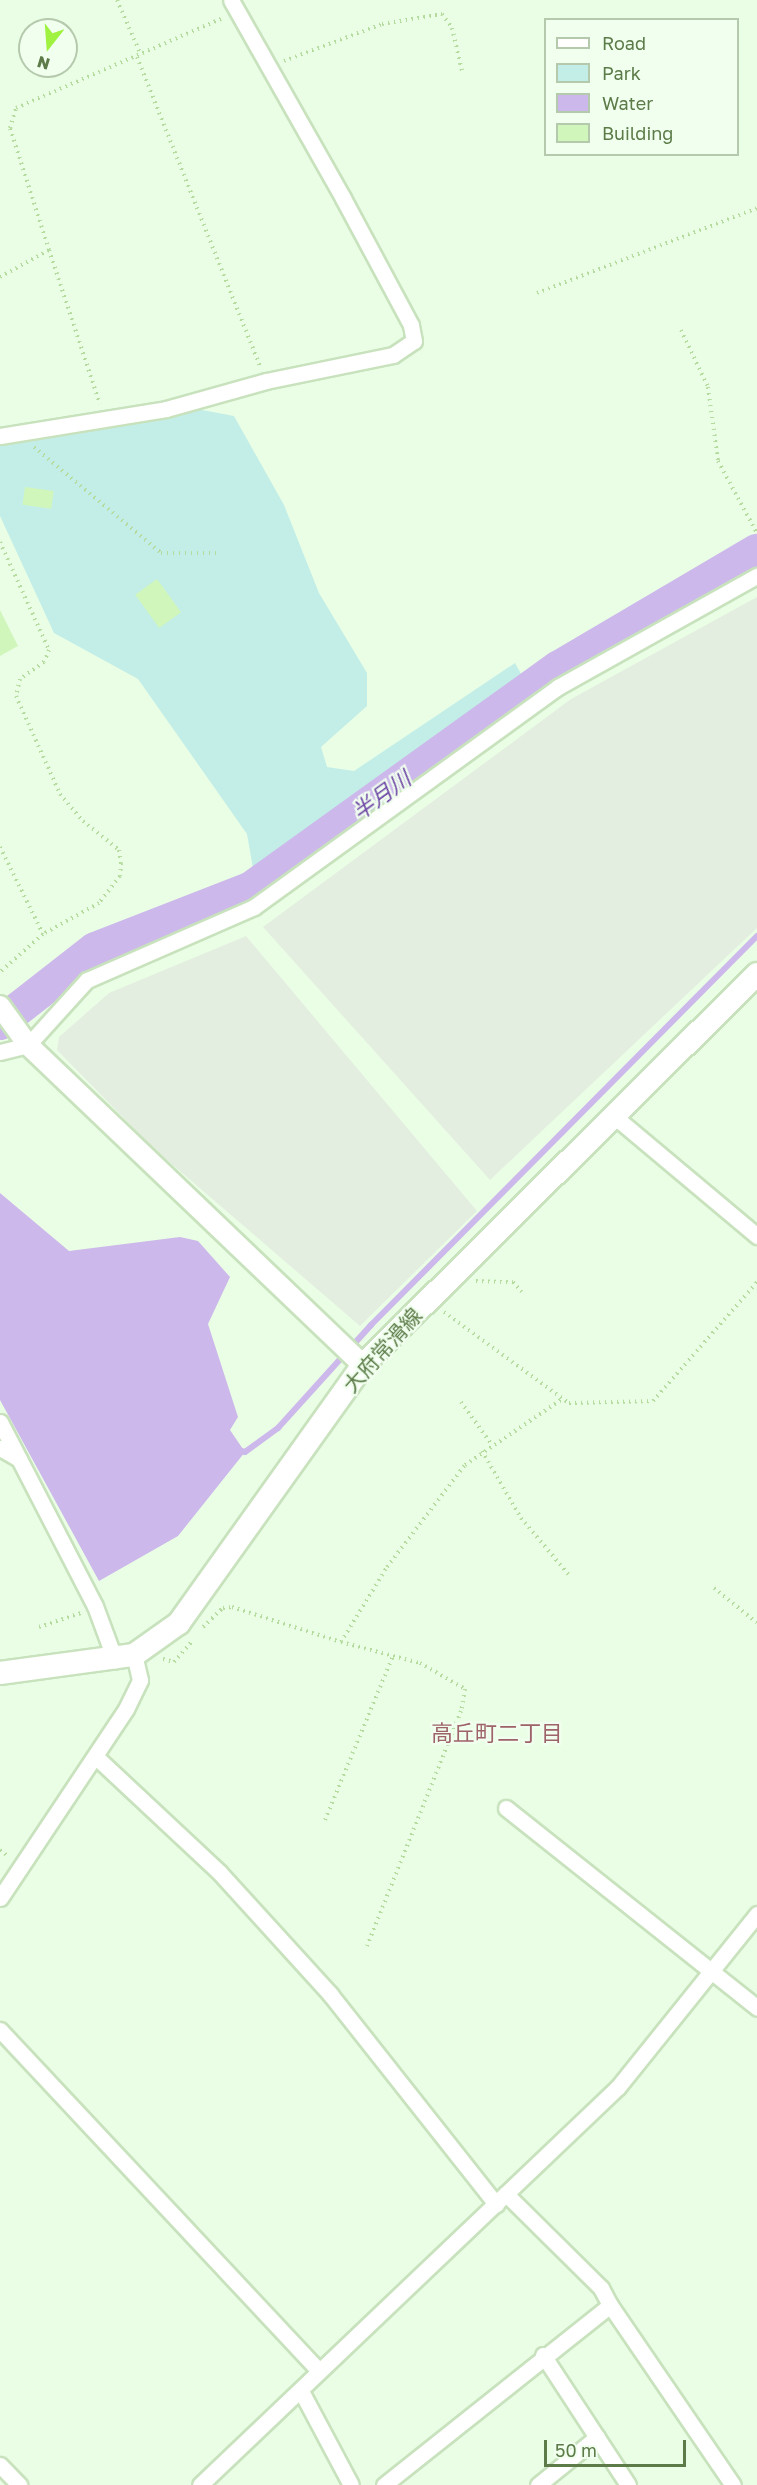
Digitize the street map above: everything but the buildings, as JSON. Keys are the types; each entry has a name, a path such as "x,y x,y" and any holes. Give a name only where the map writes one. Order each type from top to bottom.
{"main road":[{"name":"大府常滑線","path":"132,1655 179,1623 363,1365 591,1133 614,1116 757,974"},
{"path":"0,1673 132,1655"}],"street":[{"path":"0,436 107,419 266,381 393,355 414,341 411,325 234,6"},
{"path":"0,1052 24,1037 87,980 254,907 558,687 757,576"},
{"path":"0,1006 24,1037 363,1365"},
{"path":"614,1116 757,1236"},
{"path":"0,1422 95,1606 132,1655 140,1680 95,1756 0,1898"},
{"path":"0,1448 19,1459"},
{"path":"95,1756 220,1873 330,1994 501,2199 601,2288 610,2305 733,2485"},
{"path":"506,1808 757,2008"},
{"path":"200,2485 618,2087 757,1914"},
{"path":"0,2030 319,2371"},
{"path":"384,2485 543,2355 610,2305"},
{"path":"543,2355 628,2485"},
{"path":"301,2391 351,2485"},
{"path":"538,2485 597,2437"},
{"path":"0,2465 19,2485"}],"path":[{"path":"117,0 266,381"},
{"path":"107,419 49,250 11,118 27,102 139,56 234,6"},
{"path":"269,68 382,24 442,14 452,28 462,71"},
{"path":"537,293 757,208"},
{"path":"0,277 49,250"},
{"path":"681,330 708,387 718,461 757,533"},
{"path":"23,433 161,553 220,553"},
{"path":"0,542 49,650 20,679 16,696 60,794 83,821 119,850 121,863 120,876 99,903 43,934 0,972"},
{"path":"0,847 43,934"},
{"path":"449,1278 456,1284 504,1281 522,1292"},
{"path":"340,1642 408,1540 465,1465 482,1451 562,1399 659,1397 757,1282"},
{"path":"411,1317 421,1322 452,1313 562,1399"},
{"path":"461,1402 492,1445"},
{"path":"482,1451 521,1518 569,1575"},
{"path":"714,1588 757,1623"},
{"path":"39,1627 95,1606"},
{"path":"132,1655 174,1662 214,1615 232,1606 340,1642 443,1672 460,1683 465,1699 367,1946"},
{"path":"325,1820 393,1656"}],"shaded area":[{"path":"757,597 757,928 490,1180 263,927 571,699"},
{"path":"246,936 477,1211 360,1326 153,1148 57,1050 59,1037 109,993"}],"green space":[{"path":"197,409 234,416 284,505 319,593 367,673 367,706 321,747 327,767 354,771 515,663 524,679 255,880 247,834 138,679 54,633 0,516 0,445"}],"water":[{"path":"0,1193 69,1251 180,1237 198,1241 230,1277 208,1324 238,1417 230,1430 245,1452 178,1536 99,1581 0,1400"}],"waterway":[{"name":"半月川","path":"0,1023 95,949 250,889 558,668 757,551"},
{"path":"238,1450 245,1452 278,1428 371,1325 757,936"}],"district":[{"name":"高丘町二丁目","path":"497,1733"}]}
